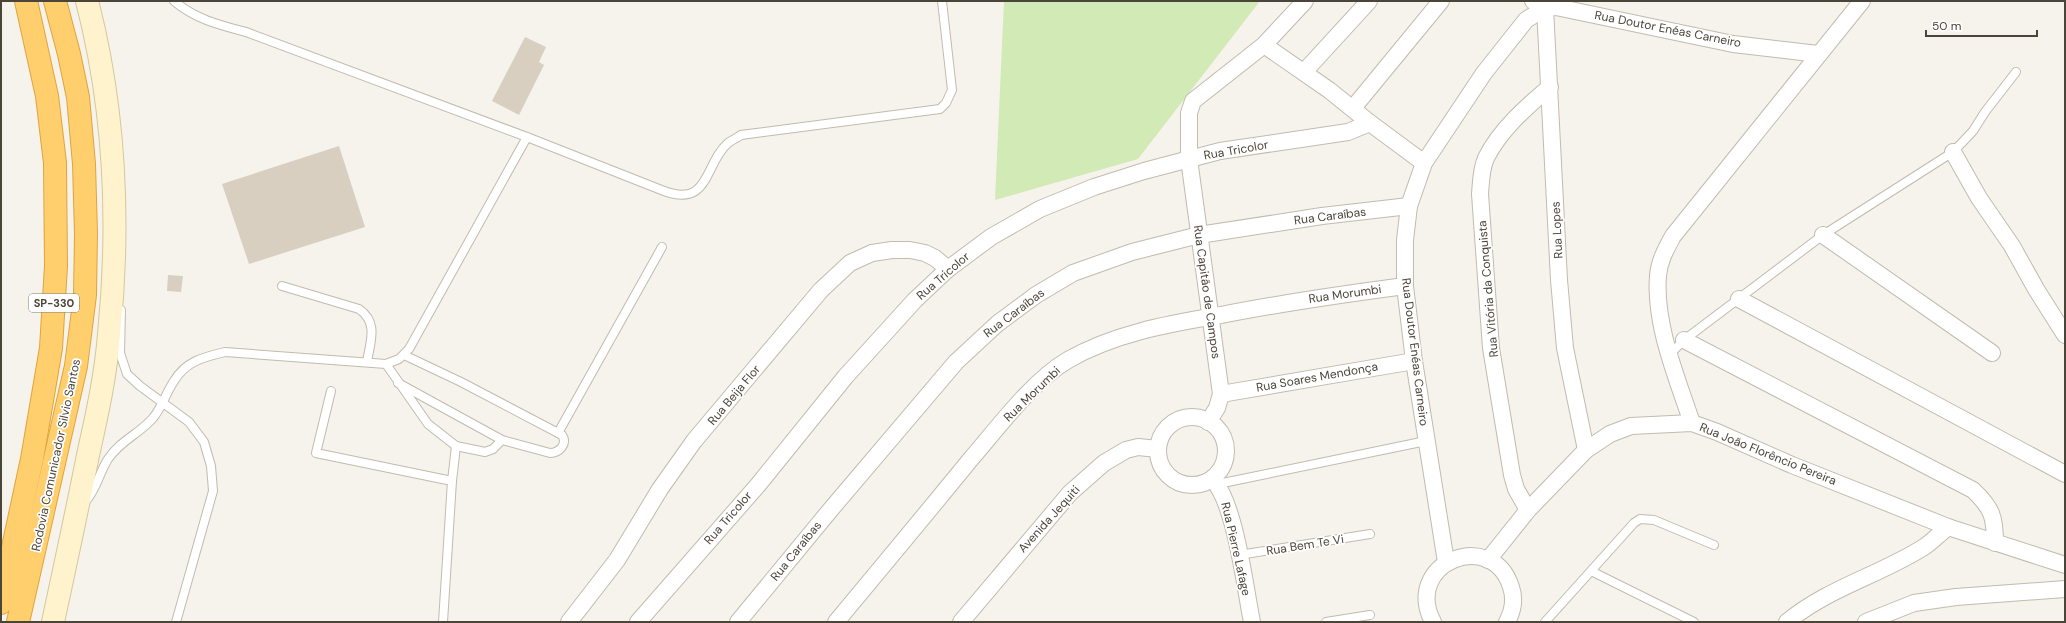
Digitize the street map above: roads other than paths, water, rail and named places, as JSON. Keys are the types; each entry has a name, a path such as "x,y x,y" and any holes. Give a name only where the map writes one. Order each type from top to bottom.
{"highway":[{"name":"Rodovia Comunicador Silvio Santos","path":"1,602 32,459 51,348 56,266 55,163 47,96 26,1"},
{"name":"Rodovia Comunicador Silvio Santos","path":"18,622 75,374 85,295 86,233 84,164 78,96 55,1"}],"main road":[{"path":"53,622 101,395 109,335 115,256 110,137 104,80 87,1"}],"street":[{"name":"Rua Capitão de Campos","path":"1221,394 1209,317 1189,159 1189,113 1193,101 1264,45 1305,1"},
{"path":"1304,72 1369,1"},
{"path":"1354,108 1441,1"},
{"path":"1692,423 1669,355 1659,304 1658,276 1664,253 1673,236 1862,1"},
{"name":"Rua Doutor Enéas Carneiro","path":"1446,562 1414,361 1405,286 1405,240 1409,206 1424,163 1484,73 1539,4 1733,44 1818,54"},
{"name":"Rua Lopes","path":"1539,4 1550,87 1559,280 1565,348 1586,450"},
{"path":"1264,45 1354,108 1370,123 1424,163"},
{"name":"Rua Vitória da Conquista","path":"1528,510 1516,489 1512,475 1491,348 1480,194 1482,173 1486,158 1521,112 1550,87"},
{"name":"Rua Tricolor","path":"638,622 762,479 846,376 914,300 948,269 991,237 1040,209 1094,187 1220,151 1348,132 1370,123"},
{"path":"1953,152 1979,198 2012,246 2036,290 2065,335"},
{"name":"Rua Caraíbas","path":"738,622 832,508 956,362 997,324 1036,295 1074,272 1132,252 1199,235 1322,216 1409,206"},
{"path":"1823,235 1992,353"},
{"name":"Rua Beija Flor","path":"569,622 618,560 660,489 694,441 821,290 850,263 872,253 892,250 918,252 935,258 948,269"},
{"name":"Rua Morumbi","path":"836,622 1010,414 1043,380 1066,361 1098,344 1131,334 1209,317 1297,301 1405,286"},
{"path":"1739,299 2065,474"},
{"path":"1684,340 1973,490 1987,502 1992,514 1995,527 1995,543"},
{"name":"Rua Soares Mendonça","path":"1221,394 1414,361"},
{"path":"1208,422 1216,408 1221,394"},
{"path":"1186,418 1198,418 1208,422 1220,434 1226,450 1224,461 1215,482 1191,485 1180,483 1170,478 1163,470 1158,459 1160,438 1166,428 1186,418"},
{"name":"Rua João Florêncio Pereira","path":"1488,560 1528,510 1586,450 1610,434 1631,426 1692,423 1717,432 1792,465 1948,527 2065,565"},
{"name":"Avenida Jequiti","path":"961,622 1070,492 1104,463 1126,450 1138,447 1158,448"},
{"name":"Rua Pierre Lafage","path":"1215,482 1230,514 1252,622"},
{"path":"1787,622 1801,616 1835,590 1925,546 1948,527"},
{"path":"1432,622 1428,613 1426,599 1428,584 1435,572 1446,562 1460,557 1474,556 1488,560 1500,568 1509,579 1513,593 1513,607 1509,622"},
{"path":"1866,622 1922,602 1956,596 2065,589"}],"lane":[{"path":"174,1 187,12 208,21 246,32 527,137 674,195 692,193 701,187 727,144 741,135 940,109 950,97 952,90 942,1"},
{"path":"1669,355 1684,340 1823,235 1953,152 1973,131 1985,112 2016,72"},
{"path":"77,510 93,493 107,460 122,442 144,427 163,403 174,381 184,368 200,358 225,352 386,364 395,362 404,355 409,349 527,137"},
{"path":"558,433 662,247"},
{"path":"115,256 122,287"},
{"path":"282,286 359,309 366,313 370,320 372,329 367,362"},
{"path":"122,302 120,353 127,374 140,386 189,422 204,442 211,466 213,491 176,622"},
{"path":"398,383 502,440 550,453 556,453 564,441 562,435 461,382 404,355"},
{"path":"386,364 428,424 456,446 475,451 490,452 502,440"},
{"path":"331,391 316,453 452,482"},
{"path":"1215,482 1426,441"},
{"path":"443,622 452,482 456,446"},
{"path":"1545,622 1634,523 1640,519 1654,520 1714,545"},
{"name":"Rua Bem Te Vi","path":"1239,556 1370,534"},
{"path":"1591,571 1694,622"},
{"path":"1326,622 1370,615"}]}
